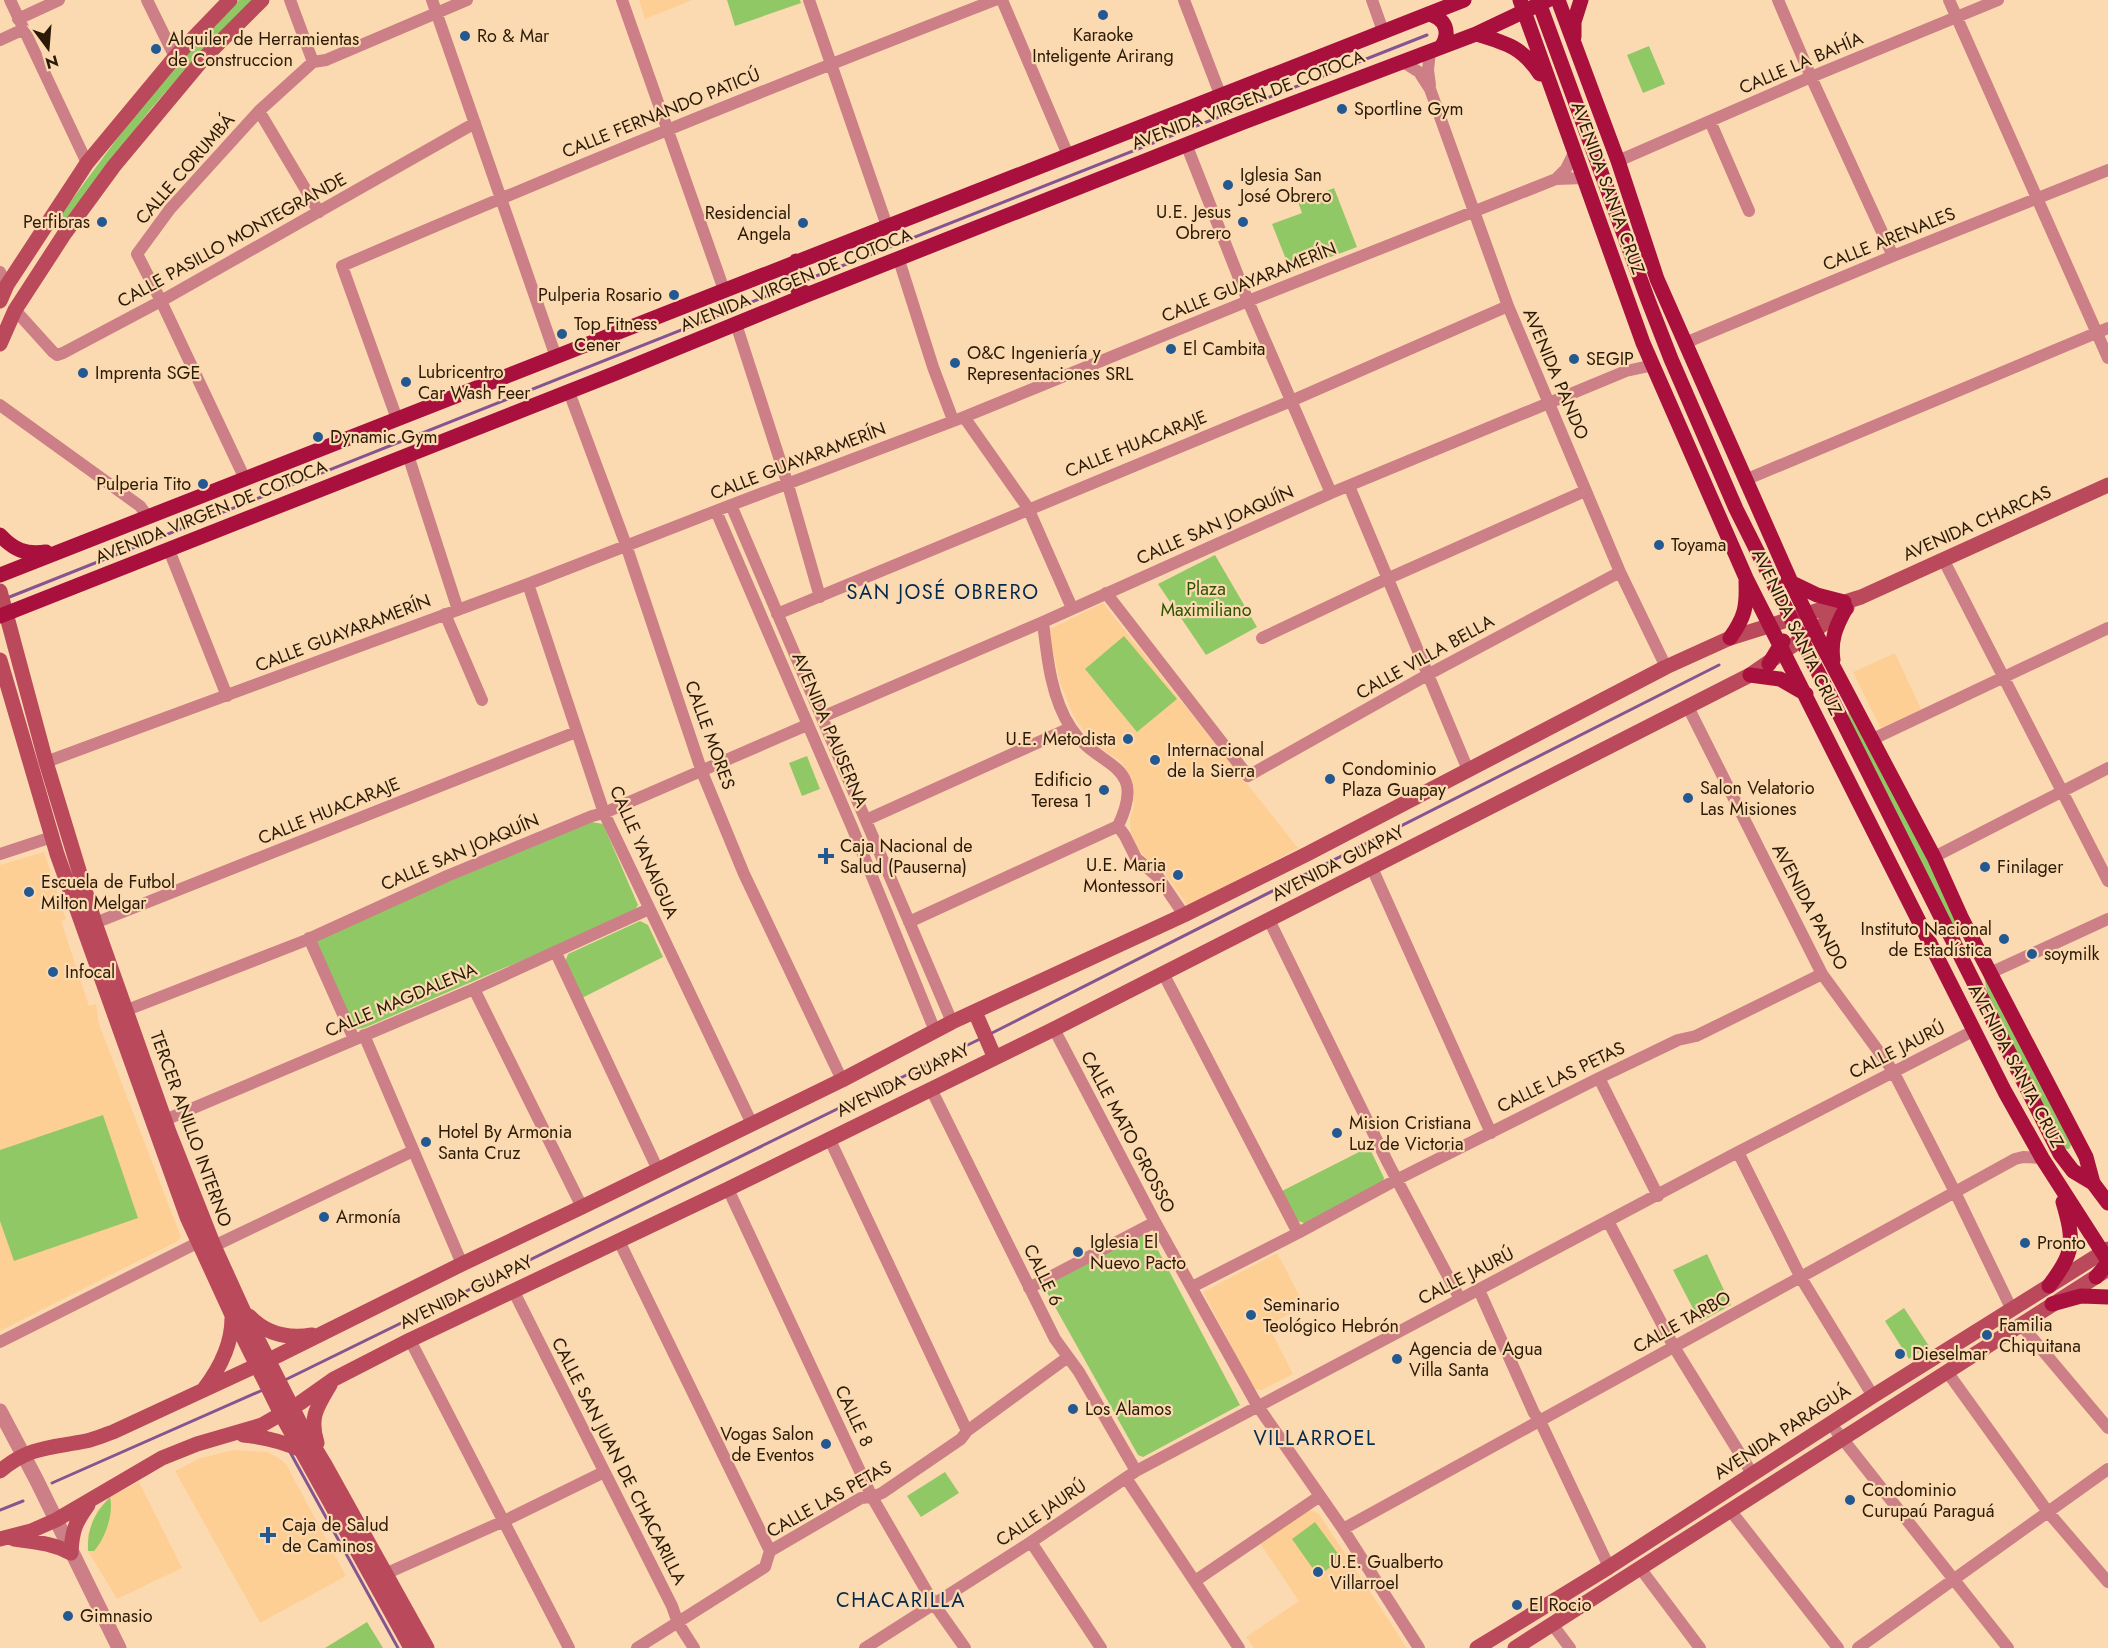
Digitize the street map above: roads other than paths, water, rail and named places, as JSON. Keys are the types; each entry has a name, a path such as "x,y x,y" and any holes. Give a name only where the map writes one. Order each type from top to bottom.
{"main road":[{"path":"0,301 4,278 39,238 87,164 176,57 230,0"},
{"path":"0,344 15,310 65,233 114,166 204,58 262,0"},
{"name":"AVENIDA VIRGEN DE COTOCA","path":"0,575 724,291 785,270 887,226 1464,0"},
{"name":"AVENIDA SANTA CRUZ","path":"1558,0 1618,161 1657,279 1791,582 1809,629 1984,1005 2060,1154 2073,1170 2103,1194"},
{"path":"1578,55 1574,39 1574,22 1581,0"},
{"name":"AVENIDA VIRGEN DE COTOCA","path":"4,613 569,392 736,324 796,295 899,260 1186,144 1476,34 1522,6 1542,1"},
{"name":"AVENIDA SANTA CRUZ","path":"1542,1 1561,64 1671,358 1736,509 1779,596 1788,620 1809,629 1834,666 1934,857 1962,919 2103,1194"},
{"name":"AVENIDA SANTA CRUZ","path":"1522,6 1643,343 1746,578 2005,1092 2042,1158 2106,1257"},
{"path":"1428,14 1441,19 1447,35 1435,49"},
{"path":"1476,34 1507,43 1521,51 1531,60 1554,94"},
{"path":"1561,64 1597,106"},
{"path":"49,222 55,231 65,233"},
{"path":"39,238 50,239 55,248"},
{"path":"785,270 796,295"},
{"path":"1657,279 1686,390"},
{"name":"AVENIDA CHARCAS","path":"1809,629 1861,597 2108,484"},
{"path":"0,536 20,552 34,554 64,550"},
{"path":"1766,571 1817,595 1845,605 1833,635 1831,649 1834,666"},
{"path":"1730,638 1746,611 1746,578"},
{"name":"TERCER ANILLO INTERNO","path":"0,591 4,613 46,762 95,923 167,1126 214,1246 236,1295 238,1313"},
{"name":"AVENIDA CHARCAS","path":"1809,629 1845,605"},
{"path":"1782,650 1788,620"},
{"name":"AVENIDA GUAPAY","path":"0,1471 24,1455 56,1444 88,1441 113,1432 203,1390 264,1367 326,1332 843,1080 952,1022 1184,915 1362,827 1666,667 1730,638 1788,620 1809,629 1782,650 1769,664 1750,675 1054,1029 992,1052 931,1089 728,1189 410,1340 283,1404 262,1425 197,1444 162,1458 95,1495 56,1520 31,1531 2,1538"},
{"path":"1793,671 1809,629"},
{"name":"TERCER ANILLO INTERNO","path":"0,660 52,837 163,1152 199,1242 238,1313 283,1404 301,1450 411,1648"},
{"path":"1750,675 1780,679 1806,694"},
{"path":"6,681 20,700 37,759 39,762 46,762"},
{"path":"52,837 59,838 80,897 95,923"},
{"path":"74,899 94,936 119,1005 127,1010 124,1013 124,1023 163,1133 163,1152"},
{"path":"1962,919 1984,1005"},
{"path":"975,1012 992,1052"},
{"path":"167,1126 169,1146 202,1231 199,1242 209,1247 222,1274 236,1295"},
{"path":"2049,1286 2065,1264 2071,1247 2068,1217 2057,1182"},
{"path":"2102,1274 2106,1257"},
{"name":"AVENIDA PARAGUÁ","path":"1477,1648 1609,1567 2011,1308 2106,1257"},
{"name":"AVENIDA PARAGUÁ","path":"1515,1648 2102,1274"},
{"path":"2052,1304 2081,1296 2108,1297"},
{"path":"203,1390 213,1378 226,1351 238,1313 266,1330 279,1334 302,1336 326,1332"},
{"path":"324,1463 314,1434 314,1413 334,1379"},
{"name":"TERCER ANILLO INTERNO","path":"283,1404 324,1463 427,1648"},
{"path":"234,1435 268,1438 285,1442 301,1450"},
{"path":"319,1482 343,1506 377,1570 385,1574"},
{"path":"2,1538 45,1542 57,1545 71,1553 72,1534 76,1520 95,1495"},
{"path":"390,1612 395,1610 402,1614 422,1648"}],"street":[{"path":"10,0 87,164"},
{"path":"0,40 59,0"},
{"path":"147,0 176,57"},
{"path":"290,0 313,63"},
{"name":"CALLE CORUMBÁ","path":"245,479 137,254 170,208 259,111 313,63 326,60 434,6 467,0"},
{"path":"622,0 724,291"},
{"path":"809,0 887,226"},
{"name":"CALLE FERNANDO PATICÚ","path":"397,419 342,266 502,197 995,0"},
{"path":"1002,0 1068,155"},
{"path":"1184,0 1220,94"},
{"path":"1372,0 1383,32"},
{"path":"1778,0 1810,77 1893,256"},
{"path":"1949,0 2038,198 2103,330 2108,358"},
{"name":"CALLE LA BAHÍA","path":"1618,161 1810,77 1998,0"},
{"path":"434,6 556,357"},
{"name":"AVENIDA PANDO","path":"1430,89 1428,70 1435,49"},
{"name":"AVENIDA PANDO","path":"1403,62 1419,72 1430,89 1508,306 1547,402 1620,572 1666,667"},
{"path":"259,111 319,212"},
{"path":"1710,121 1749,211"},
{"name":"CALLE PASILLO MONTEGRANDE","path":"15,310 57,355 161,301 475,123"},
{"path":"1186,144 1248,301 1331,493"},
{"path":"1556,179 1566,169 1574,153"},
{"name":"CALLE ARENALES","path":"1685,343 2108,170"},
{"name":"CALLE GUAYARAMERÍN","path":"46,762 528,584 958,419 1556,179 1584,178"},
{"path":"899,260 933,367 958,419 1028,508 1072,608"},
{"name":"CALLE HUACARAJE","path":"777,614 1028,508 1291,401 1508,306"},
{"path":"736,324 788,484 820,597"},
{"path":"1745,480 2103,330"},
{"path":"1626,371 1635,360 1643,343"},
{"name":"CALLE SAN JOAQUÍN","path":"822,717 1043,622 1331,493 1547,402 1626,371 1654,365"},
{"name":"CALLE MORES","path":"569,392 626,545 702,772 744,874 843,1080"},
{"path":"0,405 140,506 148,517"},
{"path":"408,455 458,610"},
{"path":"1349,486 1468,770"},
{"path":"1262,638 1389,578 1585,491"},
{"name":"AVENIDA PAUSERNA","path":"731,505 952,1022"},
{"name":"AVENIDA PAUSERNA","path":"717,511 935,1031"},
{"path":"169,549 227,696"},
{"path":"1943,559 2005,676 2108,881"},
{"name":"CALLE VILLA BELLA","path":"1106,592 1248,776 1429,674 1620,572"},
{"name":"CALLE YANAIGUA","path":"528,584 604,813 752,1124"},
{"path":"446,614 482,700"},
{"path":"909,922 1118,826 1128,802 1126,781 1122,773 1080,740 1070,728 1049,667 1043,622"},
{"path":"1873,739 2108,628"},
{"path":"793,691 808,685"},
{"name":"AVENIDA PANDO","path":"1688,707 1822,974 1893,1071 2011,1308"},
{"name":"CALLE SAN JOAQUÍN","path":"127,1010 309,938 447,876 702,772 807,725"},
{"path":"866,820 1070,728"},
{"name":"CALLE HUACARAJE","path":"95,923 576,732"},
{"path":"1934,857 2108,768"},
{"path":"1118,826 1136,858 1159,878 1184,915"},
{"path":"0,854 52,837"},
{"path":"1372,868 1491,1133"},
{"path":"872,878 887,871"},
{"name":"CALLE MAGDALENA","path":"167,1126 359,1037 556,953 650,909"},
{"path":"1269,920 1396,1180 1460,1299"},
{"path":"1990,973 2108,920"},
{"path":"309,938 413,1151 462,1264"},
{"path":"556,953 658,1170"},
{"path":"1163,973 1298,1233"},
{"name":"CALLE LAS PETAS","path":"1192,1287 1396,1180 1599,1078 1678,1040 1696,1036 1822,974"},
{"path":"474,989 582,1207"},
{"name":"CALLE MATO GROSSO","path":"1054,1029 1155,1222 1257,1405 1343,1529 1419,1648"},
{"name":"CALLE JAURÚ","path":"865,1648 1031,1542 1131,1474 1257,1405 1973,1030"},
{"path":"1599,1078 1658,1196"},
{"name":"CALLE 6","path":"931,1089 1055,1339 1079,1372 1131,1474 1195,1581 1239,1648"},
{"path":"829,1138 967,1431"},
{"path":"214,1246 413,1151"},
{"path":"1738,1152 1801,1278 1873,1396"},
{"name":"CALLE TARBO","path":"1343,1529 2015,1159 2023,1156 2042,1158"},
{"name":"CALLE 8","path":"728,1189 872,1497 934,1604 965,1648"},
{"path":"1608,1221 1674,1347 1753,1475"},
{"path":"1029,1288 1155,1222"},
{"path":"619,1240 770,1551"},
{"path":"0,1342 199,1242"},
{"name":"CALLE SAN JUAN DE CHACARILLA","path":"513,1290 672,1606 678,1623 694,1648"},
{"path":"1479,1290 1534,1413 1540,1421 1609,1567"},
{"path":"2022,1326 2108,1428"},
{"path":"410,1340 568,1648"},
{"name":"CALLE LAS PETAS","path":"637,1648 765,1567 770,1551 861,1498 882,1493 961,1439 967,1431 1068,1357"},
{"path":"1948,1372 2048,1512 2108,1582"},
{"path":"0,1411 119,1648"},
{"path":"1830,1423 2008,1648"},
{"path":"1858,1648 2108,1469"},
{"path":"385,1574 504,1521 604,1472"},
{"path":"1195,1581 1320,1496"},
{"path":"1730,1510 1838,1648"},
{"path":"1031,1542 1101,1648"},
{"path":"1640,1568 1700,1648"},
{"path":"1552,1624 1570,1648"}],"waterway":[{"path":"801,282 1427,35"},
{"path":"7,598 792,286"},
{"path":"990,1034 1719,665"},
{"path":"285,1380 982,1038"},
{"path":"52,1483 265,1389"},
{"path":"290,1452 398,1648"},
{"path":"0,1510 23,1501"}],"place":[{"name":"Karaoke Inteligente Arirang","path":"1103,15"},
{"name":"Ro & Mar","path":"465,36"},
{"name":"Alquiler de Herramientas de Construccion","path":"156,49"},
{"name":"Sportline Gym","path":"1342,109"},
{"name":"Iglesia San José Obrero","path":"1228,185"},
{"name":"Perfibras","path":"102,222"},
{"name":"U.E. Jesus Obrero","path":"1243,222"},
{"name":"Residencial Angela","path":"803,223"},
{"name":"Pulperia Rosario","path":"674,295"},
{"name":"Top Fitness Cener","path":"562,334"},
{"name":"El Cambita","path":"1171,349"},
{"name":"SEGIP","path":"1574,359"},
{"name":"O&C Ingeniería y Representaciones SRL","path":"955,363"},
{"name":"Imprenta SGE","path":"83,373"},
{"name":"Lubricentro Car Wash Feer","path":"406,382"},
{"name":"Dynamic Gym","path":"318,437"},
{"name":"Pulperia Tito","path":"203,484"},
{"name":"Toyama","path":"1659,545"},
{"name":"U.E. Metodista","path":"1128,739"},
{"name":"Internacional de la Sierra","path":"1155,760"},
{"name":"Condominio Plaza Guapay","path":"1330,779"},
{"name":"Edificio Teresa 1","path":"1104,790"},
{"name":"Salon Velatorio Las Misiones","path":"1688,798"},
{"name":"Caja Nacional de Salud (Pauserna)","path":"826,856"},
{"name":"Finilager","path":"1985,867"},
{"name":"U.E. Maria Montessori","path":"1178,875"},
{"name":"Escuela de Futbol Milton Melgar","path":"29,892"},
{"name":"Instituto Nacional de Estadística","path":"2004,939"},
{"name":"soymilk","path":"2032,954"},
{"name":"Infocal","path":"53,972"},
{"name":"Mision Cristiana Luz de Victoria","path":"1337,1133"},
{"name":"Hotel By Armonia Santa Cruz","path":"426,1142"},
{"name":"Armonía","path":"324,1217"},
{"name":"Pronto","path":"2025,1243"},
{"name":"Iglesia El Nuevo Pacto","path":"1078,1252"},
{"name":"Seminario Teológico Hebrón","path":"1251,1315"},
{"name":"Familia Chiquitana","path":"1987,1335"},
{"name":"Dieselmar","path":"1900,1354"},
{"name":"Agencia de Agua Villa Santa","path":"1397,1359"},
{"name":"Los Alamos","path":"1073,1409"},
{"name":"Vogas Salon de Eventos","path":"826,1444"},
{"name":"Condominio Curupaú Paraguá","path":"1850,1500"},
{"name":"Caja de Salud de Caminos","path":"268,1535"},
{"name":"U.E. Gualberto Villarroel","path":"1318,1572"},
{"name":"El Rocio","path":"1517,1605"},
{"name":"Gimnasio","path":"68,1616"}],"district":[{"name":"SAN JOSÉ OBRERO","path":"943,592"},
{"name":"VILLARROEL","path":"1315,1438"},
{"name":"CHACARILLA","path":"901,1600"}],"park label":[{"name":"Plaza Maximiliano","path":"1206,599"}]}
